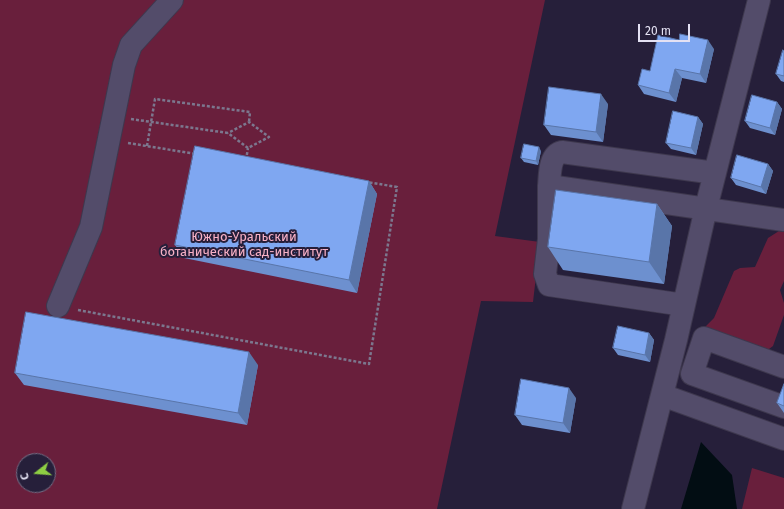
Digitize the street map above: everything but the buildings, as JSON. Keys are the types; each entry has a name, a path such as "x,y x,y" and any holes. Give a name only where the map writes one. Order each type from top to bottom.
{"street":[{"path":"58,306 90,227 124,65 132,45 172,0"},
{"path":"633,509 684,305 706,208 759,0"},
{"path":"684,305 549,285 545,279 545,274 549,239 549,186 553,159 556,154 562,152 715,173"},
{"path":"549,186 784,220"},
{"path":"784,367 704,338 692,374 784,407"},
{"path":"662,395 782,431"}],"path":[{"path":"147,146 155,99 250,112 249,122"},
{"path":"113,116 228,132 248,148"},
{"path":"228,132 249,122"},
{"path":"248,148 269,137 249,122"},
{"path":"108,140 200,155"},
{"path":"239,161 246,162 248,148"},
{"path":"58,306 369,364 397,187 359,181"}],"green space":[{"name":"Южно-Уральский ботанический сад-институт","path":"0,0 545,0 495,236 540,242 533,302 481,301 437,509 0,509"},
{"path":"779,231 784,232 784,281 780,290 784,303 784,315 773,346 769,349 765,349 705,327 714,318 734,271 740,268 755,267 768,238"},
{"path":"752,468 784,478 784,509 742,509"}],"shaded area":[{"path":"701,442 732,475 737,509 681,509"}]}
